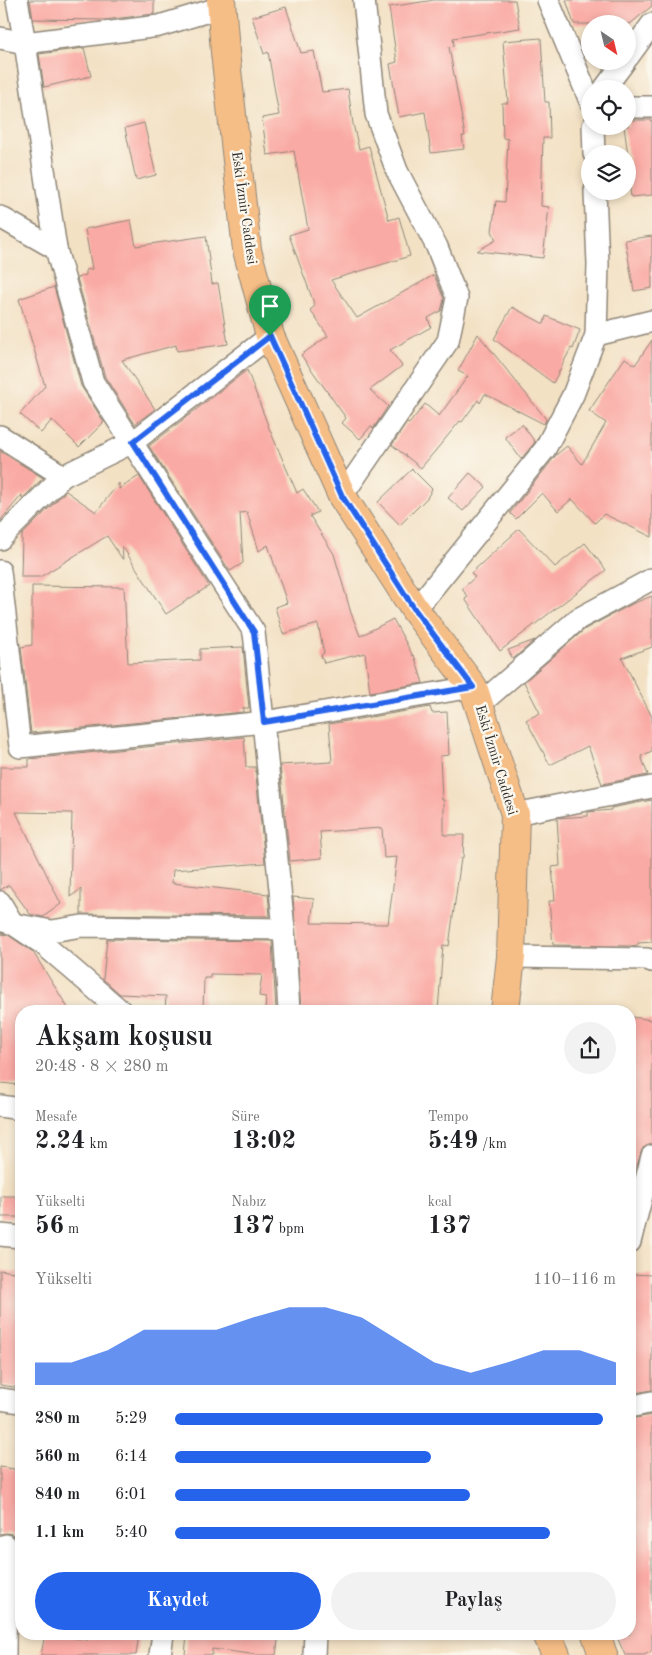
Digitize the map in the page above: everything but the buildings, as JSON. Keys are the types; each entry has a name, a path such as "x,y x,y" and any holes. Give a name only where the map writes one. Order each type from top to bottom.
{"main road":[{"name":"Eski İzmir Caddesi","path":"221,3 247,250 270,336 342,496 415,610 476,696 515,814 510,957 506,1005"},
{"path":"550,1640 556,1655"},
{"path":"598,1640 603,1655"}],"street":[{"path":"17,0 56,249 93,382 254,632 284,930 289,1005"},
{"path":"342,496 448,341 457,298 437,247 398,171 376,114 364,0"},
{"path":"548,0 581,80"},
{"path":"0,38 25,42 159,26 221,3"},
{"path":"636,46 652,24"},
{"path":"636,107 652,108"},
{"path":"415,610 545,449 574,395 596,335 598,264 595,200"},
{"path":"0,217 56,249"},
{"path":"596,335 652,321"},
{"path":"0,539 63,476 133,442 270,336"},
{"path":"0,436 63,476"},
{"path":"0,571 20,747 264,722 476,696 578,620 652,579"},
{"path":"515,814 652,787"},
{"path":"0,902 6,922 43,944 114,1005"},
{"path":"6,922 52,930 82,926 284,930"},
{"path":"510,957 646,959 652,961"},
{"path":"0,1106 15,1108"},
{"path":"638,1237 652,1156"},
{"path":"0,1235 15,1237"},
{"path":"0,1399 15,1401"},
{"path":"636,1406 652,1402"},
{"path":"4,1655 9,1545"},
{"path":"160,1655 161,1640"},
{"path":"314,1655 315,1640"}],"route":[{"path":"270,336 342,496 415,610 473,687 264,722 254,632 133,442 270,336"}]}
